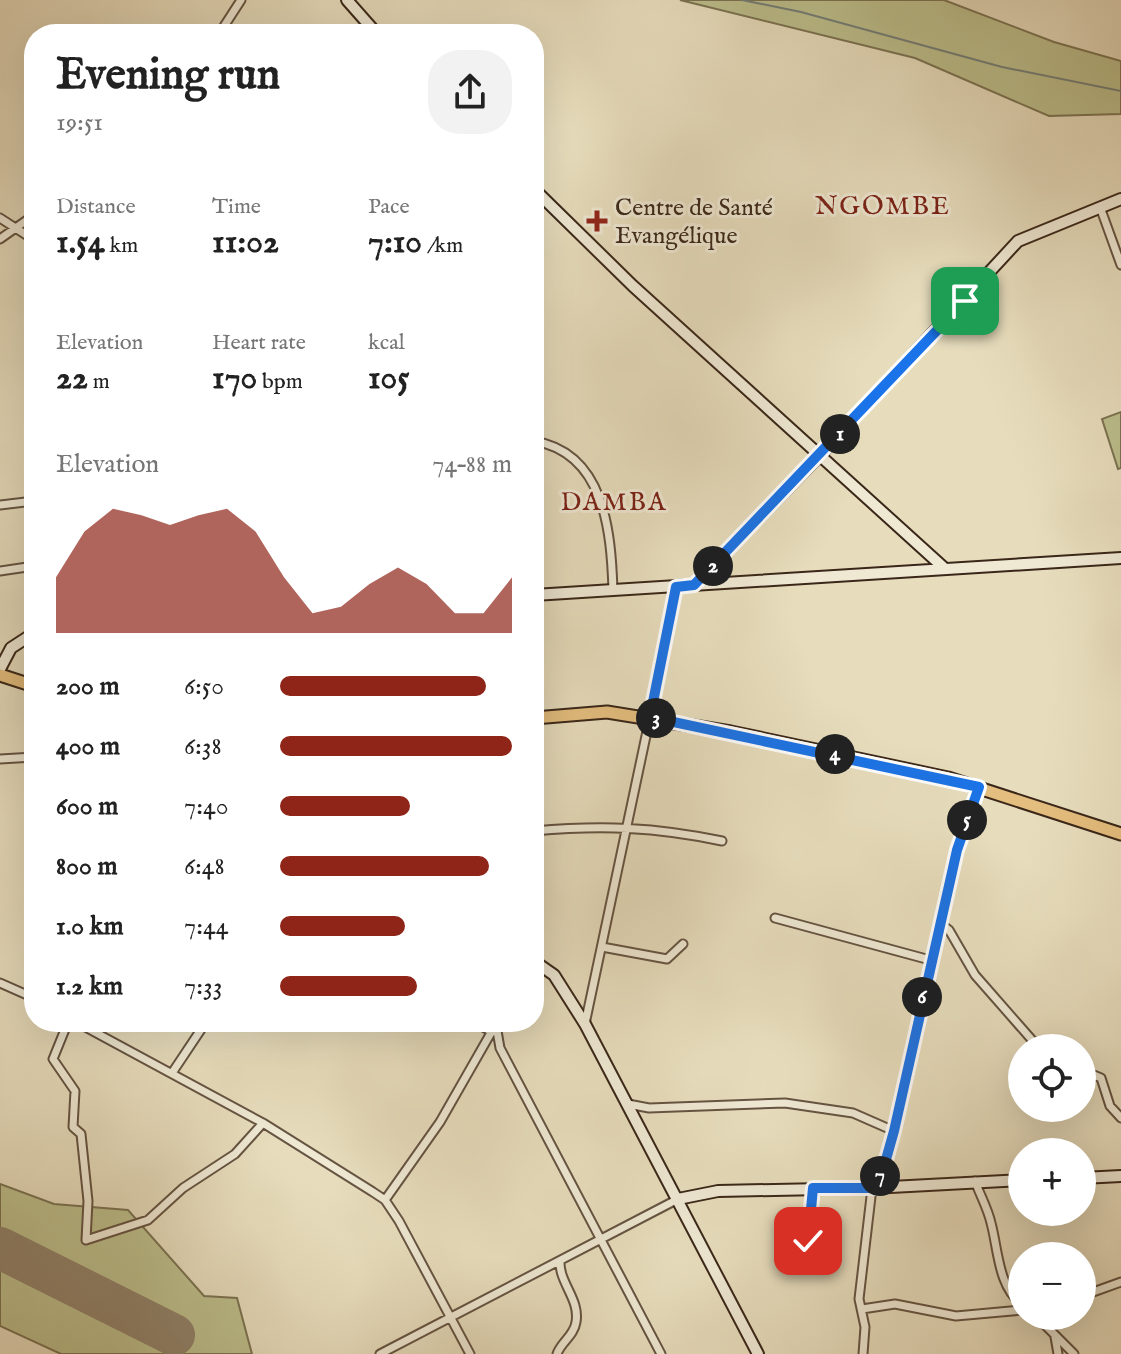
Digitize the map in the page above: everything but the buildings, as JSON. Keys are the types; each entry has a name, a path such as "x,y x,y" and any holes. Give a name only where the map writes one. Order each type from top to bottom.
{"main road":[{"path":"0,672 24,682"},
{"path":"544,717 607,712 650,717 979,787 1121,834"}],"street":[{"path":"225,24 241,0"},
{"path":"347,0 368,24"},
{"path":"544,198 818,457 943,567"},
{"path":"694,585 818,457 1018,241 1121,199"},
{"path":"1100,207 1121,265"},
{"path":"0,218 24,234"},
{"path":"0,239 24,222"},
{"path":"544,443 571,456 594,484 610,529 613,590"},
{"path":"0,505 24,502"},
{"path":"544,594 1121,558"},
{"path":"0,571 24,567"},
{"path":"585,1024 676,587"},
{"path":"0,672 11,648 24,640"},
{"path":"0,759 24,758"},
{"path":"863,1354 865,1338 860,1286 875,1188 894,1131 957,850 979,787"},
{"path":"544,830 628,826 668,829 722,841"},
{"path":"775,918 930,960"},
{"path":"940,923 949,930 975,975 1027,1034"},
{"path":"602,947 667,959 683,944"},
{"path":"544,968 554,975 585,1024 758,1354"},
{"path":"0,983 24,994"},
{"path":"64,1032 53,1059 75,1091 73,1127 81,1134 88,1201 86,1240 148,1220 183,1188 235,1154 263,1123"},
{"path":"95,1032 263,1123 385,1200 470,1354"},
{"path":"172,1073 199,1032"},
{"path":"385,1200 440,1122 492,1032"},
{"path":"496,1032 500,1048 661,1354"},
{"path":"1096,1076 1101,1078 1110,1106 1121,1118"},
{"path":"628,1104 649,1108 785,1103 853,1113 894,1131"},
{"path":"1096,1177 1121,1176"},
{"path":"380,1354 678,1199 718,1191 875,1188 1008,1180"},
{"path":"975,1181 991,1221 995,1247 1008,1288"},
{"path":"793,1250 808,1241 813,1188"},
{"path":"557,1354 576,1324 576,1304 560,1273 560,1261"},
{"path":"1096,1291 1121,1282"},
{"path":"862,1309 895,1304 956,1316 1008,1311"},
{"path":"1049,1330 1074,1354"},
{"path":"1055,1337 1058,1354"}],"green space":[{"path":"680,0 944,0 1054,42 1121,61 1121,114 1049,116 915,58"},
{"path":"1121,412 1121,468 1118,469 1102,419"},
{"path":"0,1184 54,1204 128,1210 204,1296 237,1298 252,1354 61,1354 0,1326"}],"waterway":[{"path":"742,0 801,12 1002,67 1121,91"}],"runway":[{"path":"0,1248 174,1335"}],"place":[{"name":"Centre de Santé Evangélique","path":"597,221"}],"district":[{"name":"NGOMBE","path":"883,205"},
{"name":"DAMBA","path":"614,501"}],"route":[{"path":"808,1241 813,1188 878,1188 894,1131 957,850 979,787 903,768 650,717 676,587 694,585 736,544 965,301"}]}
